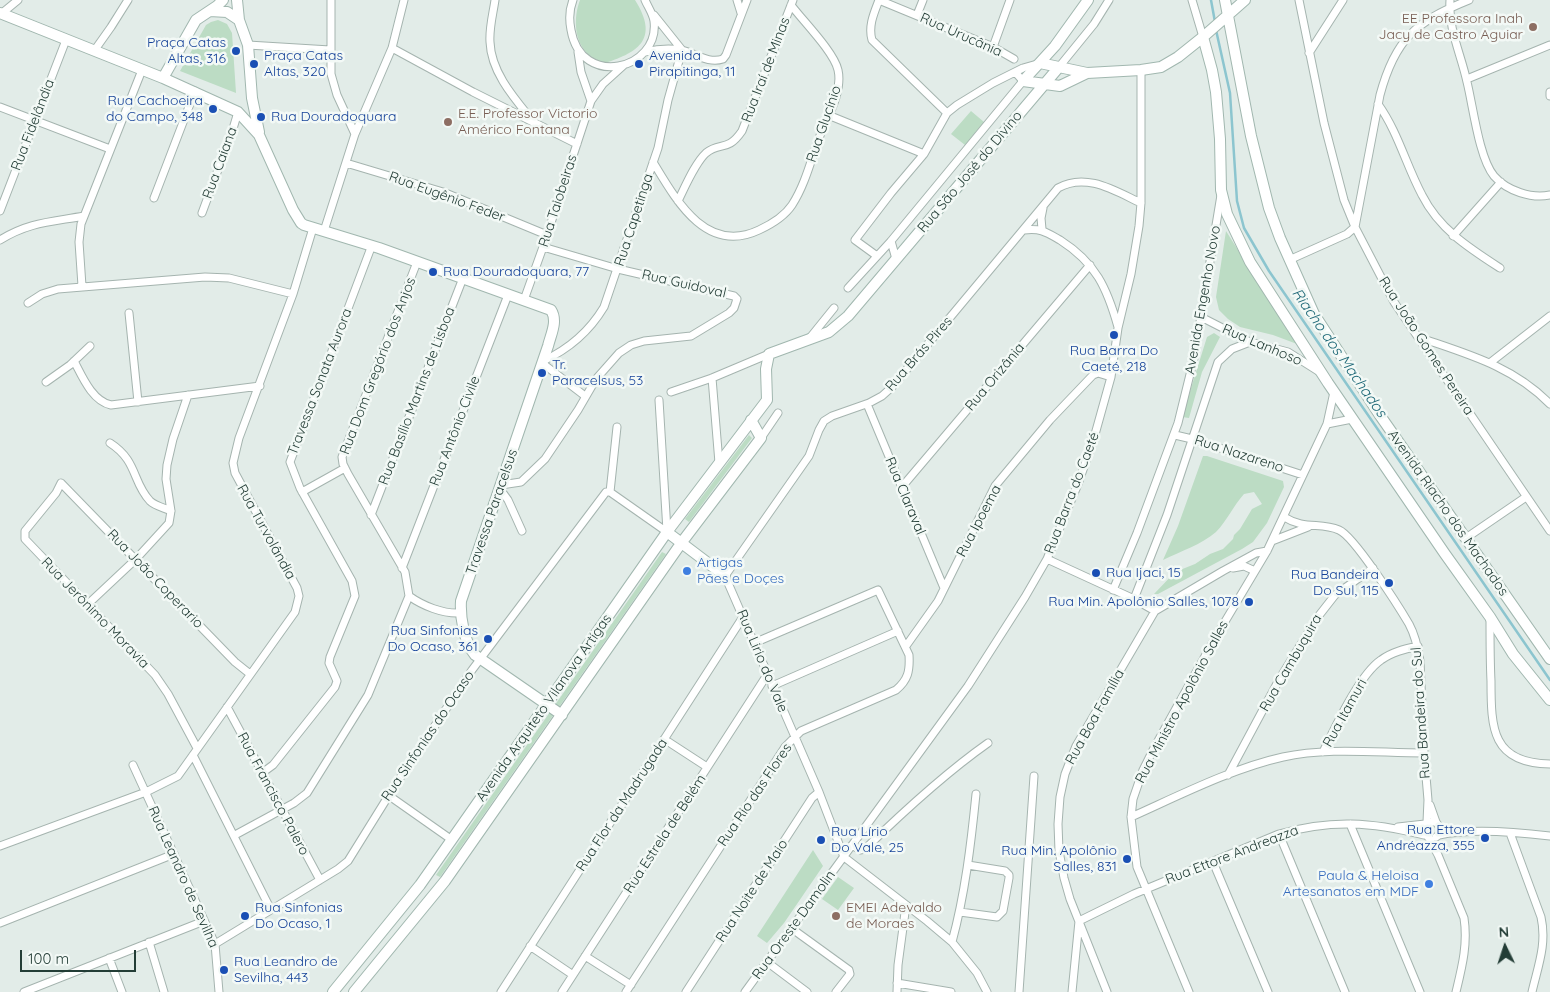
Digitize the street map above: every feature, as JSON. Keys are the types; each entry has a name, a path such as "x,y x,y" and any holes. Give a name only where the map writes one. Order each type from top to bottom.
{"main road":[{"path":"163,78 196,20 223,0"},
{"path":"237,0 239,20 248,45 252,98 259,136 298,219 304,225 372,246 551,310 554,316 554,324 542,362"},
{"name":"Rua São José do Divino","path":"1024,81 1070,27 1088,0"},
{"name":"Avenida Riacho dos Machados","path":"1225,0 1255,154 1269,208 1289,260 1314,314 1379,414 1549,655"},
{"path":"1040,63 1087,73 1141,70 1167,64 1205,36 1245,0"},
{"path":"209,11 227,12 239,20"},
{"path":"0,14 195,91 238,112 259,136"},
{"name":"Avenida Engenho Novo","path":"1205,36 1216,92 1222,190"},
{"name":"Rua São José do Divino","path":"769,354 829,332 844,320 1059,67"},
{"path":"1024,81 1064,85 1087,73"},
{"path":"238,112 252,98"},
{"name":"Avenida Riacho dos Machados","path":"1222,190 1226,214 1250,262 1322,374 1514,654 1550,700"},
{"name":"Avenida Arquiteto Vilanova Artigas","path":"333,992 420,885 667,532 767,400 766,369 769,354"},
{"name":"Travessa Paracelsus","path":"542,362 461,601 460,614 470,649 475,655 562,715"},
{"path":"752,420 761,438"},
{"name":"Avenida Arquiteto Vilanova Artigas","path":"354,992 445,881 682,542 761,438"},
{"path":"667,532 724,576"}],"street":[{"path":"0,14 18,0"},
{"path":"94,51 112,27 128,0"},
{"path":"331,0 331,74 337,95 355,134"},
{"path":"324,231 355,134 392,48 404,0"},
{"path":"495,0 490,28 491,53 503,80 514,98 534,122"},
{"path":"572,0 570,12 572,38 584,58 594,64 604,66 624,65"},
{"path":"645,0 654,23 651,42 645,52"},
{"path":"737,0 742,14"},
{"path":"645,52 667,48 682,50 712,61 723,59 747,0"},
{"path":"879,0 871,24 872,40 947,112"},
{"name":"Rua Urucânia","path":"879,0 992,47 1014,59"},
{"path":"917,15 923,0"},
{"path":"992,47 1010,0"},
{"path":"1059,67 1094,24 1109,0"},
{"name":"Avenida Engenho Novo","path":"1192,0 1205,36"},
{"name":"Rua João Gomes Pereira","path":"1299,0 1324,123 1342,192 1355,227 1394,302 1550,531"},
{"path":"1309,53 1343,0"},
{"path":"1450,0 1452,28 1467,79 1486,162 1500,182 1515,190 1529,195 1550,195"},
{"path":"1289,260 1347,234 1355,227 1378,104 1386,74 1394,54 1407,37 1433,17 1469,0"},
{"name":"Rua Glucínio","path":"678,201 690,217 702,227 724,235 733,236 752,233 771,224 784,215 792,205 839,84 838,66 834,58 792,3"},
{"name":"Rua Iraí de Minas","path":"678,201 704,155 714,148 732,143 742,131 792,3"},
{"path":"650,11 682,50"},
{"name":"Rua Fidelândia","path":"0,211 66,40"},
{"path":"248,45 330,50"},
{"path":"1467,79 1550,45"},
{"path":"392,48 578,144"},
{"path":"578,50 581,72 591,101"},
{"name":"Rua Capetinga","path":"542,362 573,343 596,322 604,307 653,162 682,50"},
{"name":"Rua Taiobeiras","path":"524,300 591,101 603,84 624,65 645,52"},
{"path":"877,256 855,240 890,193 924,154 947,112 1015,72 1040,63"},
{"path":"82,286 79,242 80,224 142,70"},
{"name":"Rua Barra do Caeté","path":"844,857 968,686 1025,597 1047,559 1084,466 1112,377 1118,328 1134,255 1140,203 1141,70"},
{"path":"1015,72 1024,81"},
{"name":"Rua São José do Divino","path":"848,288 891,241 1024,81"},
{"path":"154,198 195,91"},
{"path":"1378,104 1389,120 1422,195 1442,225 1453,236 1500,268"},
{"path":"0,107 110,149"},
{"name":"Rua Caiana","path":"202,213 238,112"},
{"path":"828,116 924,154"},
{"path":"653,162 678,201"},
{"name":"Rua Eugênio Feder","path":"346,163 443,192 547,235"},
{"name":"Rua Brás Pires","path":"724,576 809,456 824,421 832,416 867,404 882,396 892,387 1058,188 1067,182 1096,183 1140,203"},
{"path":"1453,236 1500,182"},
{"name":"Avenida Engenho Novo","path":"1114,590 1175,435 1194,358 1222,190"},
{"path":"1042,229 1040,218 1044,205"},
{"path":"0,240 18,229 28,226 84,216"},
{"name":"Rua Turvolândia","path":"146,792 178,776 295,612 299,596 238,483 233,463 234,451 293,294 313,228"},
{"path":"1024,230 1042,229 1078,253 1090,265 1104,286 1111,302 1118,328"},
{"path":"891,241 896,260"},
{"name":"Travessa Sonata Aurora","path":"262,773 273,765 335,687 337,681 329,663 330,657 355,596 352,581 302,492 290,465 290,457 372,246"},
{"name":"Rua Guidoval","path":"543,247 618,268 734,296 737,300 734,308 729,313 691,336 644,342 631,346 619,353 604,368 585,396"},
{"name":"Rua Dom Gregório dos Anjos","path":"409,596 407,579 402,568 342,461 417,262"},
{"name":"Rua Orizânia","path":"901,488 1090,265"},
{"path":"28,303 50,292 82,286 216,277 229,278 293,294"},
{"name":"Rua Basílio Martins de Lisboa","path":"371,515 462,278"},
{"name":"Rua Antônio Civile","path":"402,568 508,295"},
{"path":"1111,302 1124,306"},
{"path":"809,340 834,308"},
{"path":"129,313 138,402"},
{"path":"1490,362 1550,316"},
{"name":"Rua Lanhoso","path":"1201,317 1250,342 1288,352 1322,374"},
{"path":"1418,337 1490,362 1536,390 1550,404"},
{"name":"Avenida Engenho Novo","path":"1134,599 1168,514 1218,362 1232,349 1250,342"},
{"path":"46,382 90,346"},
{"path":"671,392 712,378 769,354"},
{"path":"74,361 86,384 106,404 117,405 260,386"},
{"path":"522,531 500,487 521,482 545,459 578,410 585,396 542,362"},
{"name":"Rua Ipoema","path":"906,646 938,601 995,486 1050,420 1093,375 1098,373 1112,377"},
{"path":"712,378 719,463"},
{"name":"Rua Ministro Apolônio Salles","path":"1189,992 1137,866 1131,817 1136,786 1153,750 1214,640 1267,551 1327,424 1334,392"},
{"path":"87,605 167,527 171,511 166,472 173,440 188,395"},
{"path":"660,400 667,532"},
{"name":"Rua Claraval","path":"867,404 944,588"},
{"name":"Avenida Arquiteto Vilanova Artigas","path":"761,438 778,413"},
{"path":"1327,424 1352,419"},
{"path":"617,427 610,492 667,532"},
{"name":"Rua Nazareno","path":"1175,435 1303,475"},
{"path":"110,443 118,448 131,463 143,490 151,502 171,511"},
{"path":"302,492 345,468"},
{"name":"Rua João Coperario","path":"61,483 234,662 250,674"},
{"name":"Rua Jerônimo Moravia","path":"61,483 56,493 25,531 26,539 162,685 197,748"},
{"name":"Rua Sinfonias do Ocaso","path":"215,944 338,869 348,860 472,670 606,492 610,492"},
{"path":"1466,538 1526,497"},
{"path":"666,507 677,512 686,507"},
{"name":"Rua Bandeira do Sul","path":"1284,517 1295,524 1331,528 1344,532 1372,568 1410,625 1418,646 1420,661 1428,800 1426,823"},
{"name":"Rua Bandeira do Sul","path":"1272,541 1311,526"},
{"name":"Rua Boa Família","path":"1107,992 1070,899 1064,878 1059,851 1058,824 1060,797 1065,774 1076,746 1155,611 1256,553 1267,551"},
{"path":"1047,559 1134,599 1155,611"},
{"name":"Rua Boa Família","path":"1223,571 1244,566 1255,571"},
{"name":"Rua Cambuquira","path":"1228,775 1280,678 1321,612 1335,595 1372,568"},
{"name":"Rua Lirio do Vale","path":"724,576 819,792 844,857"},
{"name":"Rua Rio das Flores","path":"626,992 794,736 801,731 896,690 903,685 908,676 909,655 906,646 878,590 754,643"},
{"path":"235,835 282,810 307,793 368,695 409,596 425,605 450,614 460,614"},
{"name":"Rua Flor da Madrugada","path":"501,992 743,617"},
{"path":"1490,617 1492,723 1497,736 1504,748 1523,761 1532,764 1550,764"},
{"path":"772,686 898,631"},
{"name":"Rua Itamuri","path":"1323,752 1342,713 1369,671 1380,660 1418,646"},
{"name":"Rua Estrela de Belém","path":"562,992 767,675"},
{"name":"Rua Francisco Palero","path":"227,707 320,880"},
{"path":"664,739 707,768"},
{"path":"852,845 860,850 865,849 924,794 988,743"},
{"path":"1131,817 1228,775 1284,757 1323,752 1424,753"},
{"path":"193,755 235,835 271,910"},
{"name":"Rua Leandro de Sevilha","path":"133,765 215,944 218,992"},
{"path":"1019,992 1034,776"},
{"name":"Rua Leandro de Sevilha","path":"0,846 146,792"},
{"name":"Rua Noite de Maio","path":"686,992 812,798 819,792"},
{"path":"952,942 960,912 968,866 976,794"},
{"path":"388,796 452,840"},
{"name":"Rua Bandeira do Sul","path":"1428,800 1437,822"},
{"path":"1437,822 1441,829 1438,836 1438,855"},
{"path":"1456,992 1465,954 1464,918 1438,855 1422,829 1426,823 1437,822 1458,831"},
{"name":"Rua Ettore Andreazza","path":"1079,921 1146,889 1279,834 1302,827 1362,823 1392,827 1426,837"},
{"name":"Rua Ettore Andreazza","path":"1392,827 1426,823"},
{"path":"1350,824 1420,992"},
{"path":"1426,837 1458,831 1550,836"},
{"path":"1510,833 1544,929 1544,944 1532,992"},
{"path":"1279,834 1345,992"},
{"path":"0,923 174,854"},
{"path":"844,857 952,942 977,973 987,992"},
{"name":"Rua Oreste Damolin","path":"745,992 844,857"},
{"path":"1213,862 1268,992"},
{"path":"960,912 996,917 1000,915 1003,911 1009,878 1009,875 1004,871 968,866"},
{"path":"897,992 898,965 906,905"},
{"path":"24,992 204,921"},
{"path":"1072,992 1079,921"},
{"path":"791,928 849,970 850,974 836,992"},
{"path":"149,942 164,992"},
{"path":"530,946 573,975"},
{"path":"585,956 631,985"},
{"path":"109,958 122,992"},
{"path":"767,962 807,992"},
{"path":"897,983 951,992"}],"green space":[{"path":"580,0 635,0 645,24 645,34 642,42 628,54 605,63 592,57 585,51 576,30 576,15"},
{"path":"218,20 227,24 232,33 236,93 180,71 206,25"},
{"path":"971,111 984,122 965,145 951,134"},
{"path":"1226,231 1297,344 1273,335 1240,327 1219,310 1216,297"},
{"path":"1214,333 1220,337 1202,372 1189,418 1182,417 1207,337"},
{"path":"749,435 752,438 689,522 685,519"},
{"path":"1203,456 1283,481 1284,487 1267,523 1253,542 1158,594 1154,594 1175,572 1223,549 1233,539 1252,509 1262,504 1254,492 1244,494 1216,532 1210,537 1163,560 1178,526"},
{"path":"662,552 666,554 440,877 436,875"},
{"path":"813,850 823,866 784,923 767,943 757,936"},
{"path":"838,877 854,888 838,910 822,899"}],"waterway":[{"name":"Riacho dos Machados","path":"1211,0 1215,22"},
{"name":"Riacho dos Machados","path":"1216,30 1230,93 1237,201 1244,228 1269,271 1550,680"}],"place":[{"name":"EE Professora Inah Jacy de Castro Aguiar","path":"1533,27"},
{"name":"Praça Catas Altas, 316","path":"236,51"},
{"name":"Praça Catas Altas, 320","path":"254,64"},
{"name":"Avenida Pirapitinga, 11","path":"639,64"},
{"name":"Rua Cachoeira do Campo, 348","path":"213,109"},
{"name":"Rua Douradoquara","path":"261,117"},
{"name":"E.E. Professor Victorio Américo Fontana","path":"448,122"},
{"name":"Rua Douradoquara, 77","path":"433,272"},
{"name":"Rua Barra Do Caeté, 218","path":"1114,335"},
{"name":"Tr. Paracelsus, 53","path":"542,373"},
{"name":"Artigas Pães e Doçes","path":"687,571"},
{"name":"Rua Ijaci, 15","path":"1096,573"},
{"name":"Rua Bandeira Do Sul, 115","path":"1389,583"},
{"name":"Rua Min. Apolônio Salles, 1078","path":"1249,602"},
{"name":"Rua Sinfonias Do Ocaso, 361","path":"488,639"},
{"name":"Rua Ettore Andréazza, 355","path":"1485,838"},
{"name":"Rua Lírio Do Vale, 25","path":"821,840"},
{"name":"Rua Min. Apolônio Salles, 831","path":"1127,859"},
{"name":"Paula & Heloisa Artesanatos em MDF","path":"1429,884"},
{"name":"Rua Sinfonias Do Ocaso, 1","path":"245,916"},
{"name":"EMEI Adevaldo de Moraes","path":"836,916"},
{"name":"Rua Leandro de Sevilha, 443","path":"224,970"}]}
